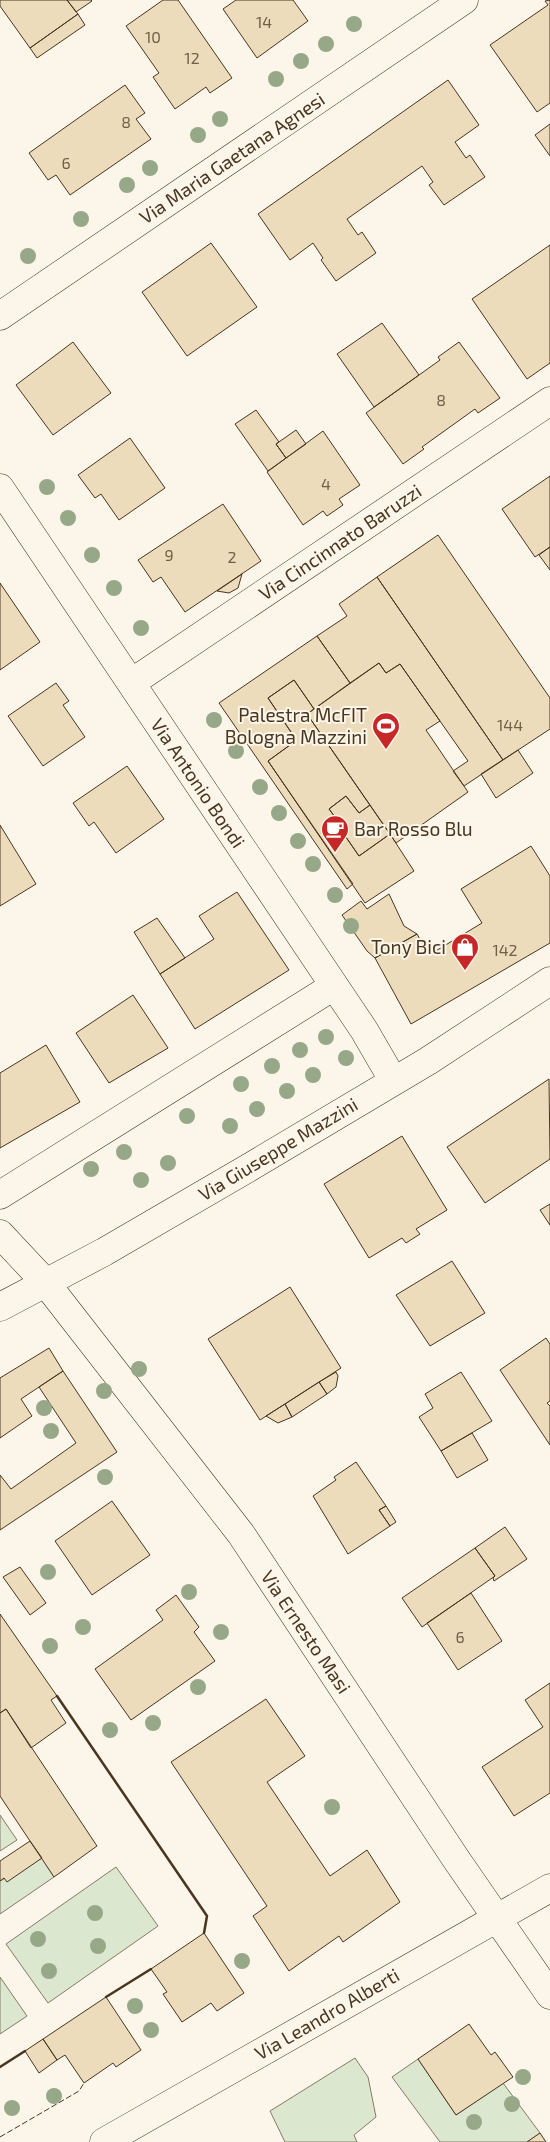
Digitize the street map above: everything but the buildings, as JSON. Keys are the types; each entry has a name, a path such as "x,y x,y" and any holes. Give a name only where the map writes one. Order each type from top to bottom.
{"street":[{"name":"Via Maria Gaetana Agnesi","path":"0,316 464,0"},
{"name":"Via Cincinnato Baruzzi","path":"131,683 550,401"},
{"name":"Via Antonio Bondi","path":"0,488 334,986 393,1080"},
{"name":"Via Giuseppe Mazzini","path":"0,1307 104,1252 428,1061 550,981"},
{"path":"0,1195 334,986"},
{"name":"Via Ernesto Masi","path":"0,1234 45,1282 241,1534 550,1995"},
{"name":"Via Leandro Alberti","path":"104,2142 496,1917 550,1888"}],"green space":[{"path":"0,1815 17,1840 0,1851"},
{"path":"42,1858 54,1877 0,1914 0,1881"},
{"path":"116,1867 158,1926 48,2003 6,1944"},
{"path":"0,1977 27,2016 0,2034"},
{"path":"355,2058 368,2077 376,2117 354,2135 357,2142 285,2142 270,2111"},
{"path":"418,2059 456,2115 503,2083 540,2133 527,2142 440,2142 392,2077"}],"fence":[{"path":"0,2137 79,2091 84,2083"}],"wall":[{"path":"57,1696 207,1916 204,1933"},
{"path":"106,1997 151,1969"},
{"path":"0,2067 25,2051"}],"place":[{"name":"Palestra McFIT Bologna Mazzini","path":"386,750"},
{"name":"Bar Rosso Blu","path":"335,853"},
{"name":"Tony Bici","path":"465,971"}]}
